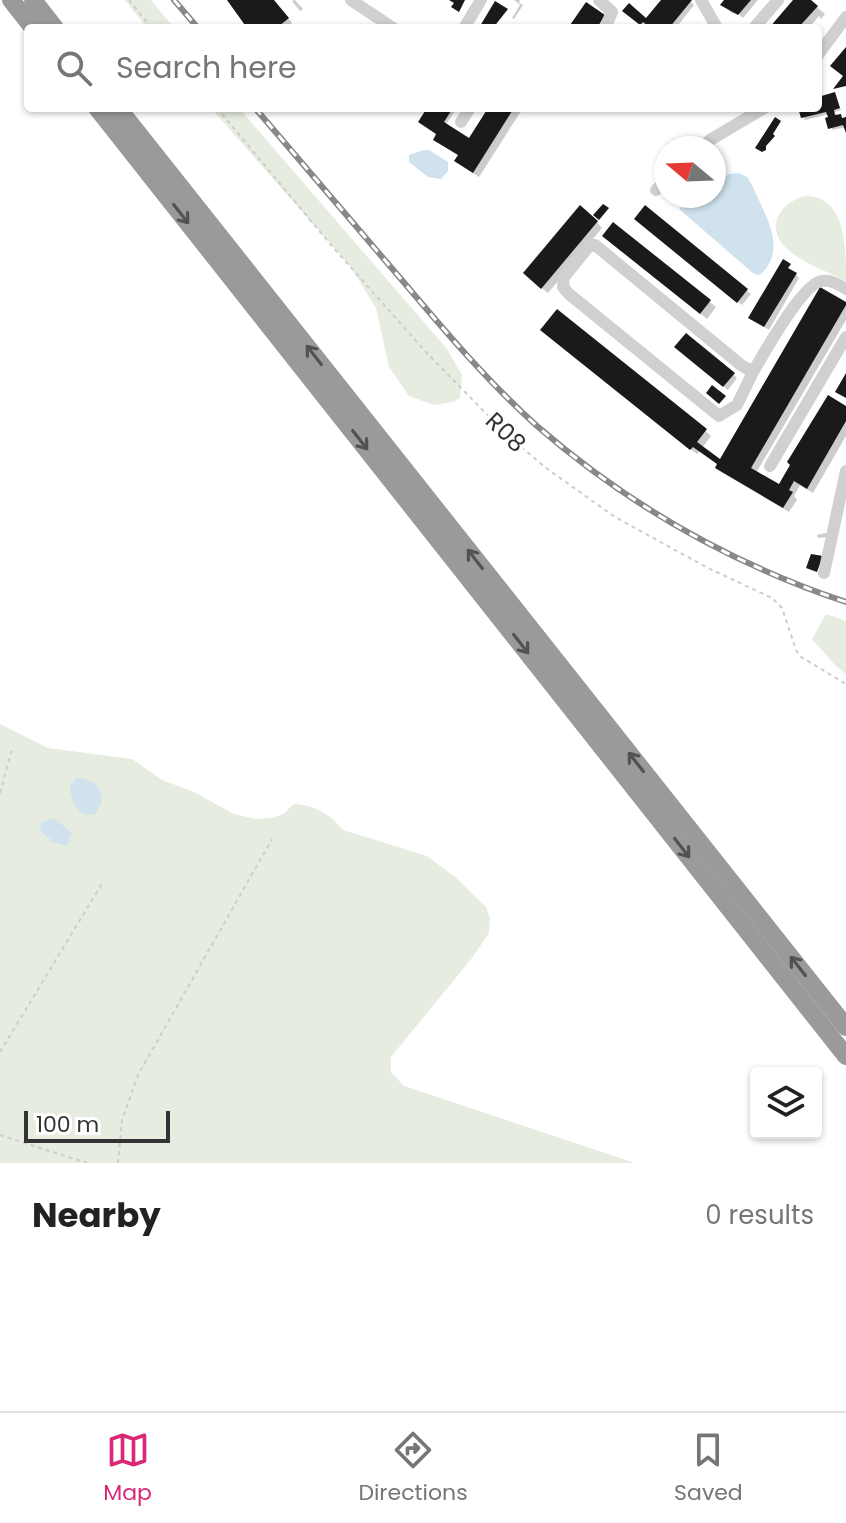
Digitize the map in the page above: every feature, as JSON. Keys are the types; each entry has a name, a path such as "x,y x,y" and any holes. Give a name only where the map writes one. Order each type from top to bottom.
{"highway":[{"path":"11,0 30,24"},
{"path":"33,0 52,24"},
{"path":"100,112 846,1056"},
{"path":"121,112 843,1024"}],"street":[{"path":"351,0 387,24"},
{"path":"466,24 481,0"},
{"path":"599,0 612,12 608,24"},
{"path":"701,0 715,24"},
{"path":"757,24 778,0"},
{"path":"822,50 846,17"},
{"path":"461,122 467,112"},
{"path":"717,136 757,112"},
{"path":"753,372 595,245 590,245 564,277 563,287 569,294 719,416 737,405 753,372 806,289 822,280 846,289"},
{"path":"770,466 846,337"},
{"path":"824,573 846,471"}],"path":[{"path":"129,0 149,24"},
{"name":"R08","path":"220,112 341,257 424,350 507,435 546,468 615,517 706,567 772,598 782,608 801,657 846,684"},
{"path":"0,793 12,749"},
{"path":"118,1163 122,1120 138,1075 272,839"},
{"path":"0,1052 103,882"},
{"path":"0,1135 87,1163"}],"shaded area":[{"path":"125,0 151,0 171,24 144,24"},
{"path":"215,112 242,112 447,349 462,375 460,398 434,405 409,396 389,367 376,308 350,266"},
{"path":"805,196 819,198 829,204 836,214 844,239 846,281 799,258 780,241 776,231 781,211"},
{"path":"826,614 846,621 846,674 812,639"},
{"path":"0,724 48,748 132,759 162,780 194,792 234,814 256,819 272,818 283,814 294,804 309,806 333,819 343,830 427,856 455,877 486,907 490,919 489,933 391,1057 391,1072 404,1086 635,1163 0,1163"}],"water":[{"path":"424,150 448,162 448,171 441,179 428,177 409,162 409,155"},
{"path":"739,173 747,177 771,231 773,254 760,275 754,274 679,209 726,208 726,176"},
{"path":"76,778 90,781 99,789 101,800 96,813 84,814 74,804 70,787"},
{"path":"54,818 72,833 67,846 54,843 41,831 40,825 44,821"}],"building":[{"path":"227,0 274,0 289,18 282,24 244,24"},
{"path":"449,0 465,0 459,12 451,7 454,3"},
{"path":"661,0 692,0 672,24 639,24 622,11 629,3 646,18"},
{"path":"724,0 751,0 738,15 720,5"},
{"path":"793,0 811,0 818,6 802,24 772,24"},
{"path":"495,1 508,9 496,24 481,24"},
{"path":"586,2 605,15 599,24 571,24"},
{"path":"846,47 846,86 833,89 843,76 830,66"},
{"path":"835,92 840,108 834,110 835,115 846,117 846,133 843,125 828,129 826,112 801,118 799,112 822,112 822,96"},
{"path":"424,112 450,112 444,122 469,138 485,112 511,112 473,173 454,161 458,155 433,140 436,134 418,122"},
{"path":"775,117 781,121 773,134 775,136 762,152 755,148"},
{"path":"603,204 609,208 599,220 593,215"},
{"path":"580,205 598,221 541,289 523,273"},
{"path":"645,205 748,289 737,303 634,219"},
{"path":"613,222 711,300 700,314 602,236"},
{"path":"783,259 791,264 788,268 797,273 764,327 748,318"},
{"path":"820,287 846,302 846,305 751,468 779,484 790,465 787,462 828,395 846,406 846,421 807,489 794,481 789,490 793,492 783,508 715,468 717,464 693,447 690,450 540,330 557,309 707,429 697,442 720,459"},
{"path":"686,333 735,373 723,387 674,347"},
{"path":"846,373 846,398 835,392"},
{"path":"712,385 726,396 719,404 706,393"},
{"path":"811,554 823,556 817,572 806,568"}],"railway":[{"path":"174,0 195,24"},
{"path":"258,112 450,336 537,426 608,481 683,529 762,570 846,602"}]}
